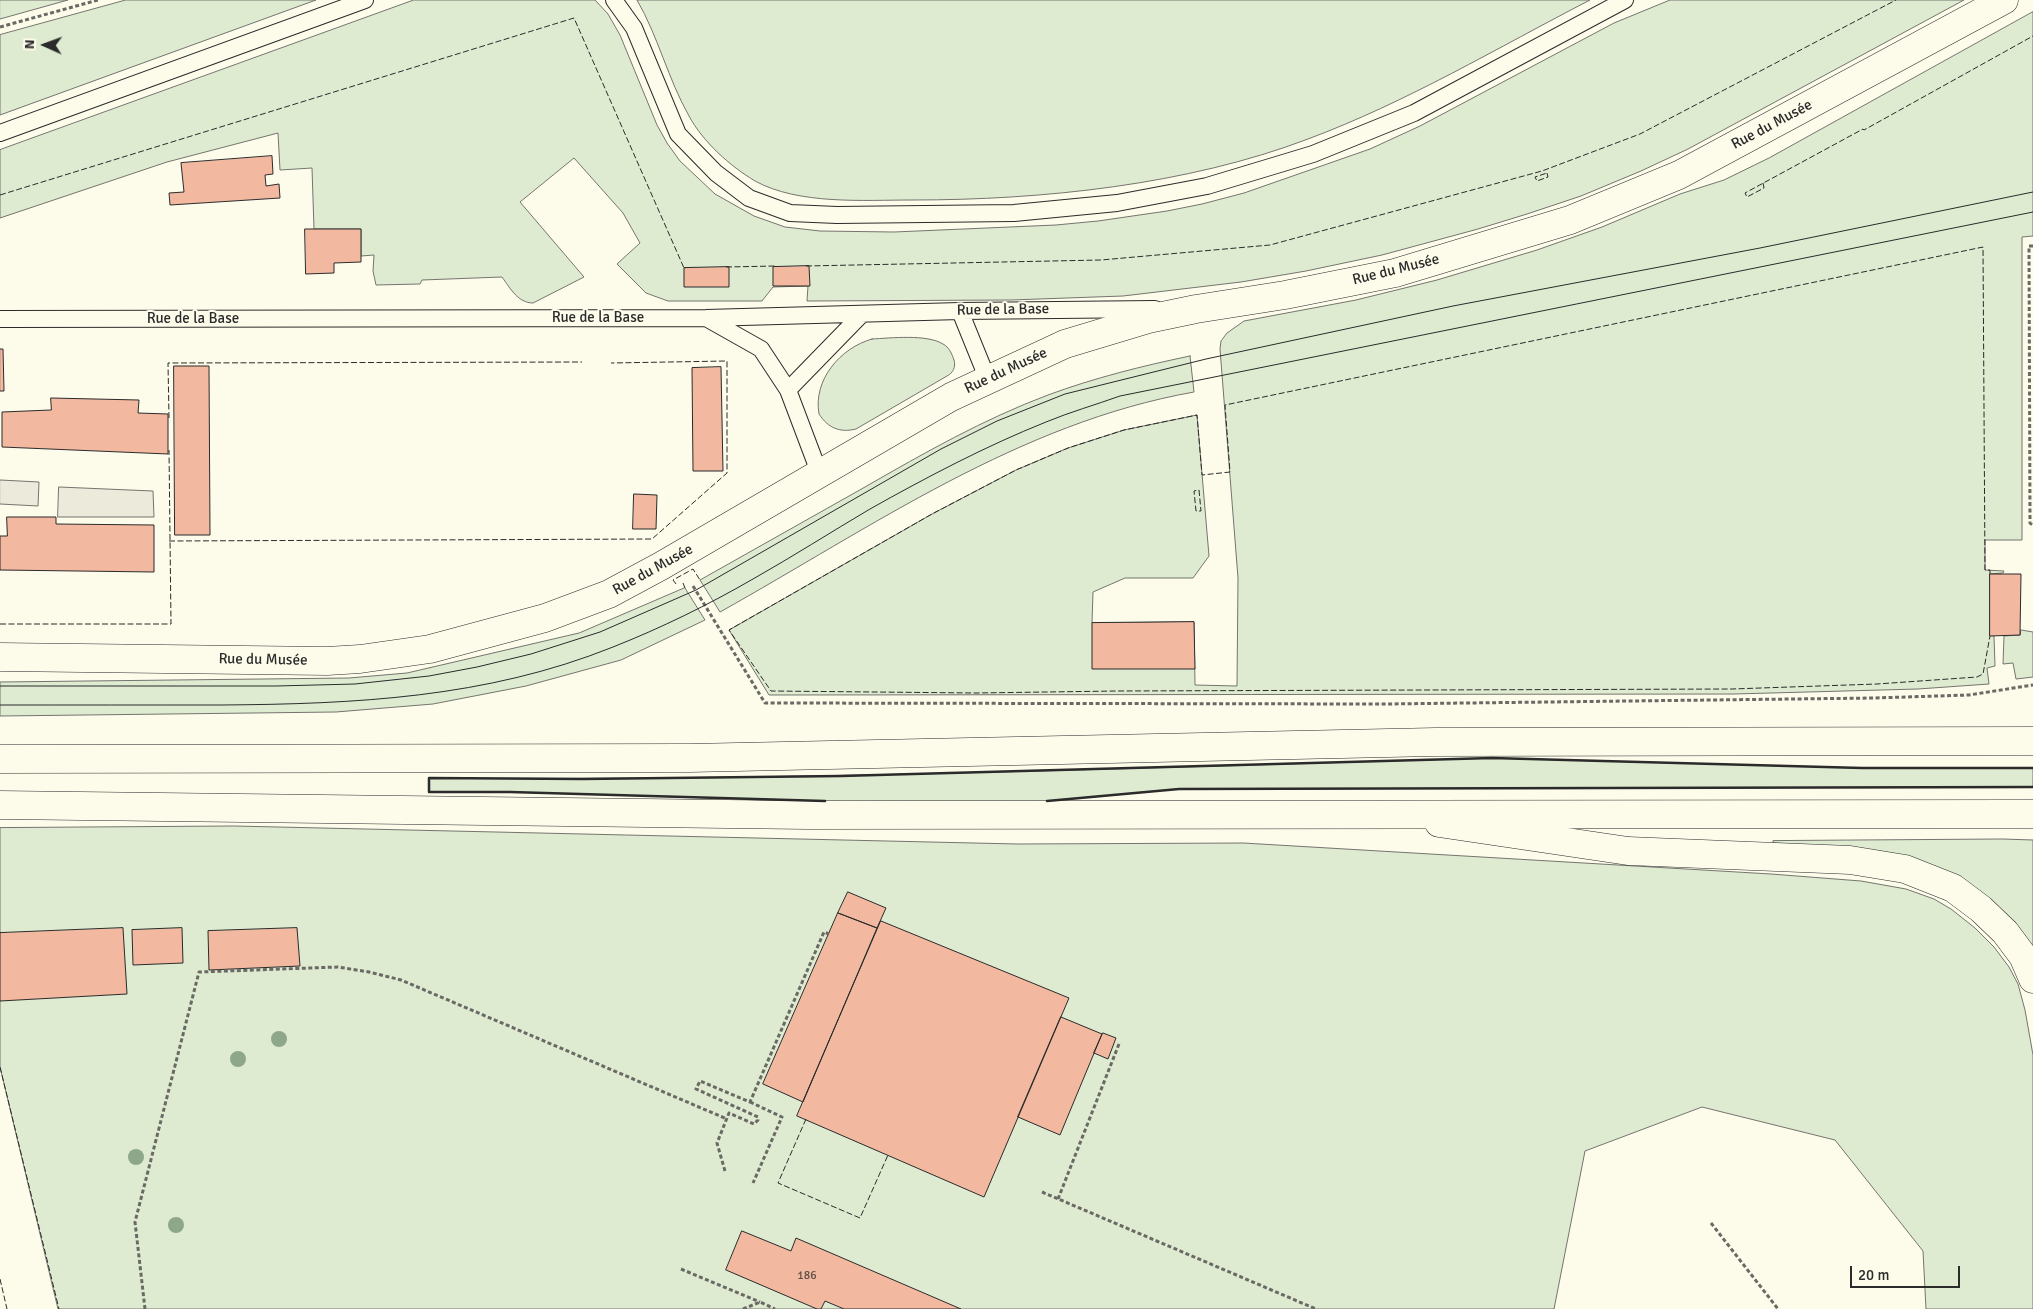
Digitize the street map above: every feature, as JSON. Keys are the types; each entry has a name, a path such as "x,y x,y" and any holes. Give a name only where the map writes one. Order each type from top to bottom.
{"main road":[{"name":"Rue du Musée","path":"0,657 327,661 430,649 545,618 610,594 950,397 1065,344 1148,319 1395,273 1570,220 1679,175 2004,0"},
{"path":"0,759 680,758 1434,742 2033,741"},
{"path":"0,805 807,815 2033,814"},
{"path":"1385,815 1628,851 1850,860 1905,869 1953,888 1981,909 2005,932 2023,956 2033,979"}],"lane":[{"path":"0,133 365,0"},
{"path":"614,0 634,28 678,134 716,172 749,198 790,213 837,215 1014,214 1117,203 1206,186 1314,154 1414,113 1625,0"},
{"name":"Rue de la Base","path":"0,319 706,318 960,310 1196,309"},
{"path":"960,310 988,380"},
{"path":"788,390 862,314"},
{"path":"706,318 761,349 788,390 819,472"}],"path":[{"path":"0,27 98,0"},
{"path":"2033,246 2028,246 2030,523 2033,525"},
{"path":"692,584 765,703 1385,704 1854,698 1969,695 2033,685"},
{"path":"750,1102 824,932 829,934"},
{"path":"145,1309 135,1222 199,972 338,967 401,980 726,1119"},
{"path":"1058,1199 1119,1044"},
{"path":"725,1171 717,1143 729,1113 752,1123 758,1120 755,1114 696,1089 700,1081 782,1117 753,1183"},
{"path":"1042,1192 1316,1309"},
{"path":"1711,1222 1778,1309"},
{"path":"681,1269 774,1309"},
{"path":"744,1309 760,1302"}],"green space":[{"path":"0,0 68,0 0,19"},
{"path":"126,0 316,0 0,115 0,35"},
{"path":"414,0 595,0 608,14 620,35 657,125 667,143 680,161 715,194 754,216 785,227 820,231 894,232 1056,225 1098,221 1167,211 1244,193 1370,149 1420,126 1614,23 1670,0 1964,0 1688,149 1581,196 1478,229 1382,255 1241,282 1123,296 1011,300 807,301 808,286 773,287 762,301 668,301 646,293 617,264 640,243 623,213 574,158 520,202 584,277 533,303 519,298 502,277 422,280 420,284 376,285 373,271 374,255 361,256 361,229 314,229 312,168 280,170 278,133 167,162 0,218 0,150"},
{"path":"637,0 1590,0 1451,74 1381,108 1308,139 1262,155 1213,168 1164,179 1063,193 961,199 832,200 811,198 772,189 755,181 736,168 709,144 695,126 682,102 651,28"},
{"path":"2033,12 2033,236 2022,237 2022,540 1985,540 1985,570 2004,571 2003,573 1990,574 1990,635 1994,636 1995,666 1987,668 1989,684 1918,689 1734,694 769,695 729,630 932,514 1016,470 1068,448 1124,430 1197,415 1209,556 1193,578 1125,578 1093,592 1092,623 1194,622 1195,685 1237,686 1238,578 1220,349 1221,341 1227,333 1244,321 1356,300 1437,280 1537,250 1602,227 1680,194 1724,180 1769,158"},
{"path":"909,337 936,341 945,345 950,351 955,363 954,370 949,375 856,429 840,430 830,426 819,414 818,401 820,389 825,378 831,367 849,350 860,343 872,339"},
{"path":"1190,356 1194,392 1130,407 1067,428 1007,453 891,513 720,612 700,580 932,449 1024,404 1083,383 1136,368"},
{"path":"685,588 705,620 621,660 526,686 433,704 336,712 0,716 0,682 349,678 407,673 579,633"},
{"path":"2021,630 2033,632 2033,677 2016,679 2013,663 2003,664 2004,636 2020,635"},
{"path":"1492,758 1862,768 2033,768 2033,787 1179,789 1018,804 948,805 510,792 429,792 429,778 828,776"},
{"path":"234,826 1017,844 1243,843 1771,874 1861,881 1906,889 1934,899 1951,909 1975,928 1994,947 2009,967 2018,984 2033,1055 2033,1309 1926,1309 1923,1251 1835,1140 1702,1107 1585,1151 1554,1309 58,1309 0,1067 0,828"},
{"path":"2033,840 2033,947 2019,929 1831,847 1773,843 1773,841"}],"shaded area":[{"path":"0,480 39,482 38,506 0,504"},
{"path":"59,487 153,491 154,517 58,517"}],"building":[{"path":"272,156 273,174 265,175 266,186 279,184 280,198 170,205 169,193 184,192 181,163"},
{"path":"305,229 361,229 361,262 334,263 334,273 306,274"},
{"path":"809,266 810,286 773,286 773,267"},
{"path":"729,267 729,287 684,287 684,268"},
{"path":"0,349 3,349 4,391 0,391"},
{"path":"174,366 209,366 210,535 175,535"},
{"path":"721,367 723,471 693,471 692,368"},
{"path":"51,398 139,400 138,413 168,414 168,454 2,447 2,412 51,410"},
{"path":"634,494 657,495 656,529 633,529"},
{"path":"7,517 56,517 56,524 154,525 154,572 0,570 0,536 7,536"},
{"path":"1990,574 2021,574 2020,635 1990,636"},
{"path":"1194,622 1195,669 1092,669 1092,623"},
{"path":"848,892 886,908 877,928 838,913"},
{"path":"838,913 877,928 803,1102 763,1084"},
{"path":"881,921 1069,998 984,1197 797,1116"},
{"path":"123,928 127,994 0,1001 0,933"},
{"path":"182,928 183,963 133,965 132,930"},
{"path":"297,928 300,966 209,970 208,931"},
{"path":"1061,1017 1102,1034 1060,1135 1018,1117"},
{"path":"1103,1033 1116,1038 1108,1059 1094,1053"},
{"path":"742,1231 791,1251 796,1238 961,1309 844,1309 825,1301 821,1309 817,1309 726,1270"}],"tram line":[{"path":"0,686 276,686 355,684 429,676 531,654 600,632 696,590 941,449 997,421 1065,394 1206,359 1453,306 1760,248 2033,192"},
{"path":"0,705 321,703 420,695 468,688 517,677 565,664 613,647 667,624 736,589 913,485 1001,441 1046,422 1120,396 2033,212"}],"fence":[{"path":"806,266 1101,260 1270,245 1542,171 1640,134 1896,0"},
{"path":"0,195 574,18 684,268 686,268"},
{"path":"1763,183 1764,188 1747,197 1745,193 1863,129 1864,130 2033,36"},
{"path":"1547,173 1548,177 1537,181 1535,177 1547,173"},
{"path":"1990,574 1990,570 1985,570 1983,247 1225,405 1230,472 1202,475 1197,415 1124,430 1068,448 1016,470 932,514 729,630 771,691 976,693 1732,689 1877,684 1977,677 1983,674 1990,636"},
{"path":"726,267 776,266"},
{"path":"169,541 652,539 727,473 727,361 611,363"},
{"path":"169,418 168,363 582,362"},
{"path":"0,624 171,624 169,450"},
{"path":"1199,490 1201,511 1196,511 1194,491 1199,490"},
{"path":"676,584 673,580 693,569 700,580"},
{"path":"683,583 685,588"},
{"path":"0,1067 59,1309"},
{"path":"806,1119 778,1183 860,1218 888,1155"},
{"path":"0,1279 7,1309"}],"wall":[{"path":"825,801 510,792 429,792 429,778 582,779 841,776 1492,758 1862,768 2033,768"},
{"path":"1047,801 1179,789 2033,787"}]}
